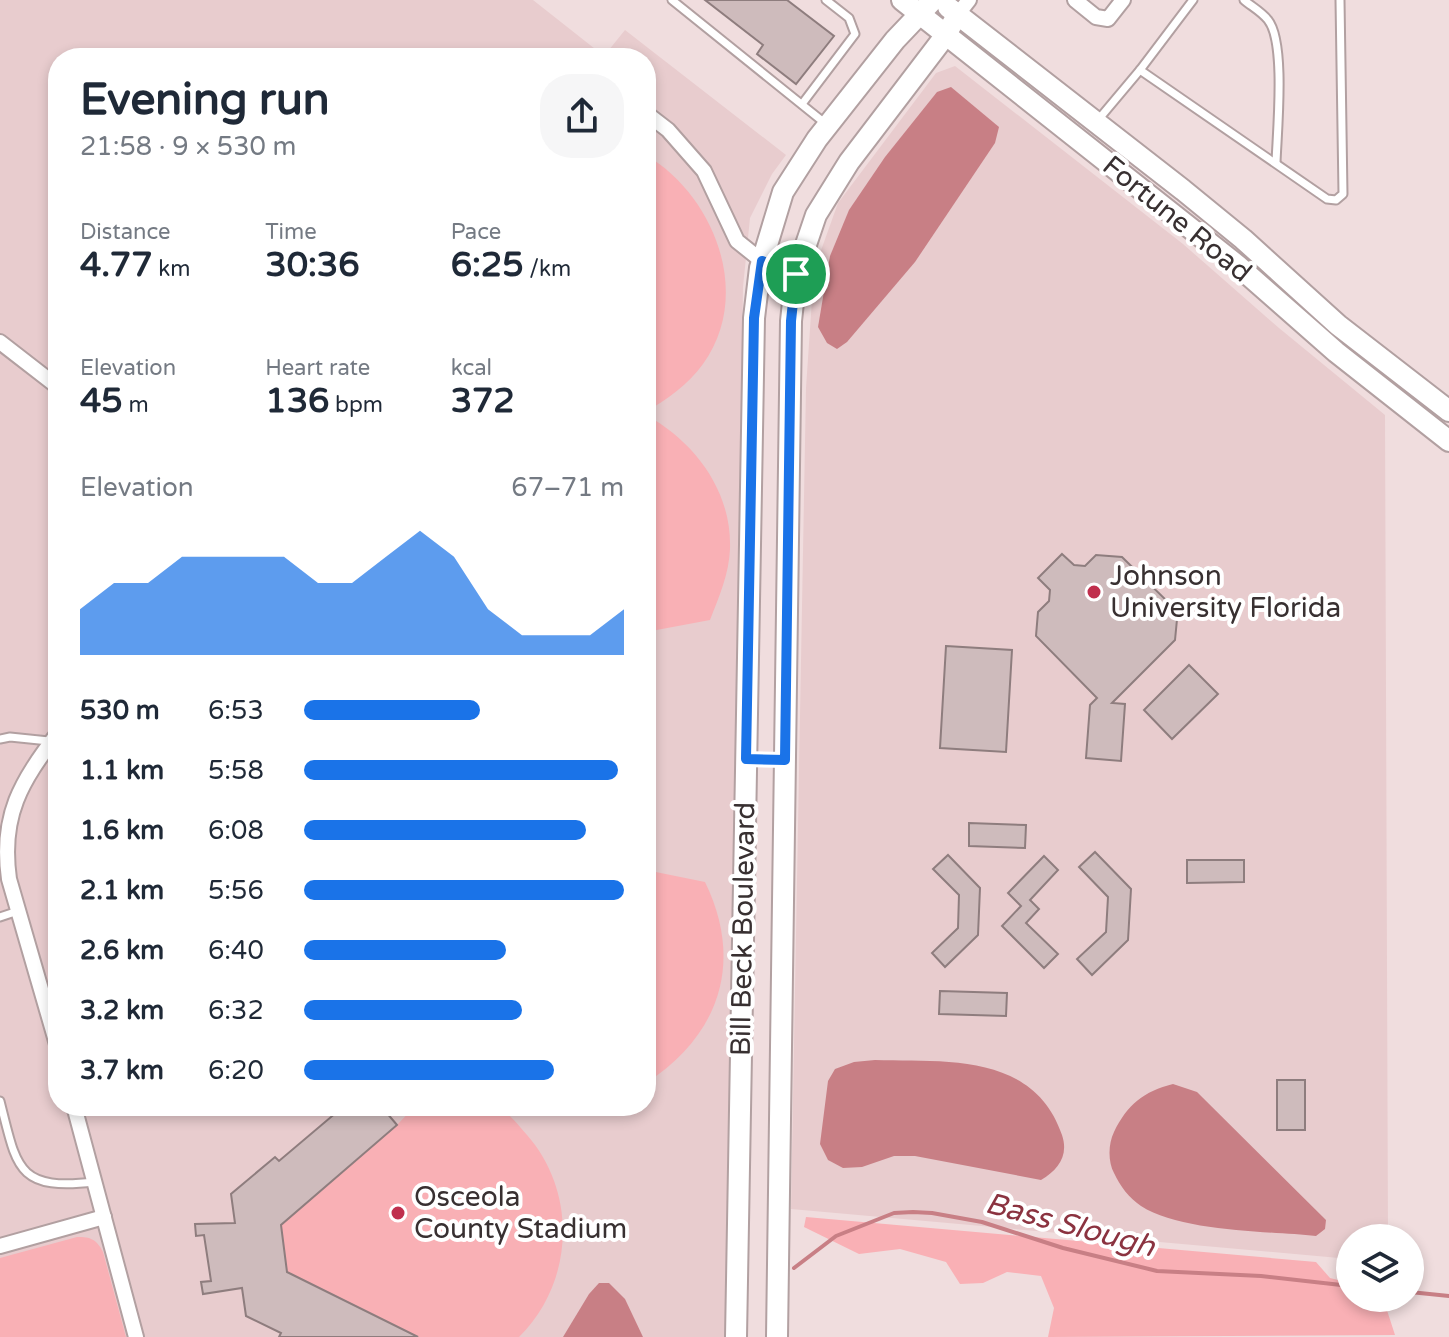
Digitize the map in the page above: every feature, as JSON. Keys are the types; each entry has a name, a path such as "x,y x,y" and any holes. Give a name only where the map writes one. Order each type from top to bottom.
{"street":[{"name":"Fortune Road","path":"939,0 963,7 1097,122 1243,239 1338,325 1447,410"},
{"path":"1075,0 1096,17 1108,19 1123,0"},
{"name":"Fortune Road","path":"917,5 945,36 1237,265 1336,352 1448,440"},
{"name":"Bill Beck Boulevard","path":"736,1337 754,318 762,261 783,192 827,125 917,5"},
{"name":"Bill Beck Boulevard","path":"777,1337 791,321 796,274 816,215 849,162 945,36 963,7"},
{"path":"656,121 704,171 737,241 762,261 796,274"},
{"path":"1081,142 1097,122"},
{"path":"0,342 48,379"},
{"path":"48,747 23,783 7,823 4,852 48,1014"},
{"path":"77,1116 136,1337"},
{"path":"0,1246 104,1217"}],"lane":[{"path":"672,0 827,125"},
{"path":"802,104 855,34 849,18 826,0"},
{"path":"1097,122 1193,0"},
{"path":"1244,0 1268,19 1276,35 1276,163"},
{"path":"1140,70 1327,199 1336,200 1343,194 1340,0"},
{"path":"0,739 48,737"},
{"path":"746,759 785,760"},
{"path":"0,917 18,911"},
{"path":"0,1101 15,1159 34,1179 62,1185 94,1182"}],"shaded area":[{"path":"0,0 533,0 594,48 48,48 48,1116 656,1116 656,54 786,155 772,174 750,218 743,287 728,1337 0,1337"},
{"path":"625,30 648,48 610,48"},
{"name":"Johnson University Florida","path":"955,66 1183,244 1385,415 1388,1224 1336,1224 1336,1258 791,1209 806,388 814,270 838,203 936,73"},
{"path":"951,87 999,127 995,143 915,262 847,342 837,349 827,343 818,327 830,256 849,210 885,157 937,92"},
{"path":"656,162 691,195 708,221 719,249 725,278 725,308 718,337 697,372 656,405"},
{"path":"656,421 695,454 707,470 725,507 729,558 726,576 710,620 656,630"},
{"path":"656,872 705,882 717,912 723,940 723,968 718,994 692,1043 656,1075"},
{"path":"854,1062 957,1063 1009,1075 1031,1089 1049,1108 1064,1143 1060,1162 1041,1180 915,1156 894,1156 862,1167 843,1168 828,1160 820,1144 828,1081 835,1069"},
{"path":"1173,1084 1197,1092 1326,1220 1325,1229 1316,1236 1201,1226 1158,1215 1133,1199 1112,1169 1112,1137 1119,1122 1138,1100"},
{"name":"Osceola County Stadium","path":"332,1116 389,1116 397,1125 406,1116 509,1116 544,1158 555,1183 563,1238 551,1291 519,1337 279,1337 280,1333 246,1316 239,1269 227,1271 230,1290 203,1294 201,1282 211,1280 204,1236 196,1236 195,1224 218,1223 221,1248 238,1246 231,1194 275,1157 279,1160"},
{"path":"806,1217 1316,1262 1330,1278 1336,1280 1336,1312 1388,1312 1395,1335 1048,1337 1054,1308 1041,1276 1007,1272 983,1283 960,1284 946,1262 900,1249 859,1254 804,1227"},
{"path":"77,1237 93,1240 103,1252 126,1337 0,1337 0,1258"},
{"path":"599,1283 609,1283 625,1299 643,1337 563,1337"}],"building":[{"path":"705,0 787,0 834,36 796,84 757,54 763,45"},
{"path":"1062,554 1074,565 1085,566 1096,555 1122,557 1168,602 1167,608 1178,609 1175,640 1112,703 1125,704 1121,761 1086,758 1090,705 1097,698 1036,636 1038,612 1049,601 1050,590 1038,578"},
{"path":"946,646 1012,650 1006,752 940,748"},
{"path":"1189,665 1218,694 1172,739 1144,710"},
{"path":"969,823 1026,825 1025,848 969,846"},
{"path":"1095,852 1131,889 1128,940 1092,975 1077,959 1106,932 1108,897 1079,867"},
{"path":"948,855 980,888 978,935 945,967 932,953 958,928 959,895 933,869"},
{"path":"1044,856 1058,870 1030,900 1039,909 1026,923 1058,954 1044,968 1002,926 1021,906 1008,893"},
{"path":"1187,860 1244,860 1244,882 1187,883"},
{"path":"940,991 1007,993 1006,1016 939,1014"},
{"path":"1277,1080 1305,1080 1305,1130 1277,1130"},
{"path":"332,1116 389,1116 397,1125 281,1225 287,1272 418,1337 279,1337 281,1333 246,1316 242,1288 203,1294 201,1282 211,1281 204,1235 196,1236 195,1224 235,1223 231,1194 275,1157 279,1161"}],"waterway":[{"name":"Bass Slough","path":"794,1268 836,1236 894,1213 913,1212 982,1222 1063,1248 1157,1271 1261,1276 1336,1284"},
{"name":"Bass Slough","path":"1424,1293 1449,1296"}],"place":[{"name":"Johnson University Florida","path":"1094,592"},
{"name":"Osceola County Stadium","path":"398,1213"}],"route":[{"path":"762,261 796,274 791,321 785,760 746,759 754,318 762,261"}]}
